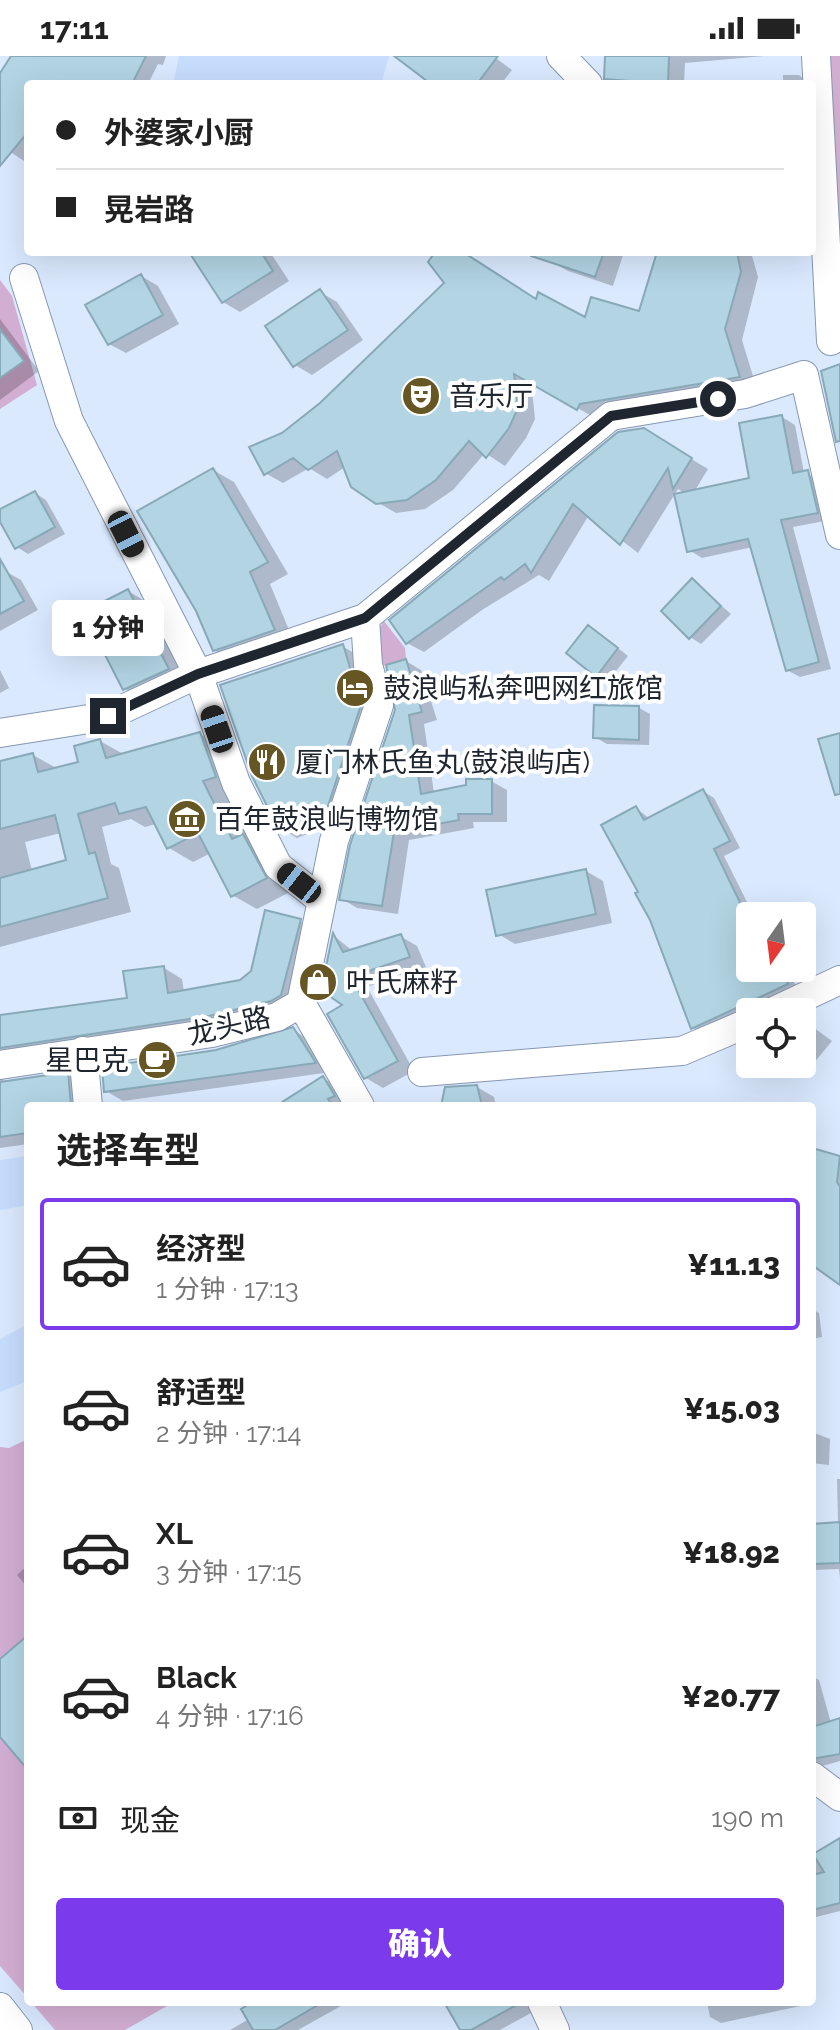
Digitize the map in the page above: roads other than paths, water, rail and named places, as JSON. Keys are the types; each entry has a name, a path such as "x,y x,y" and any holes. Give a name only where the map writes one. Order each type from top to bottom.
{"street":[{"path":"561,56 584,80"},
{"path":"816,56 816,166 836,340 816,344 804,375 840,535"},
{"path":"24,278 69,421 198,674 236,783 278,866 321,900"},
{"path":"0,733 108,716 198,674 365,618 611,416 745,394 804,375"},
{"name":"龙头路","path":"0,1065 212,1033 277,1017 301,1003 334,841 379,705 368,665 365,618"},
{"path":"802,998 840,980"},
{"path":"301,1003 358,1102"},
{"path":"422,1072 682,1051 736,1028"},
{"path":"83,1051 88,1102"},
{"path":"816,1779 840,1797"},
{"path":"544,2006 555,2030"},
{"path":"0,2007 18,2030"}],"place":[{"name":"音乐厅","path":"421,396"},
{"name":"鼓浪屿私奔吧网红旅馆","path":"355,688"},
{"name":"厦门林氏鱼丸(鼓浪屿店)","path":"267,762"},
{"name":"百年鼓浪屿博物馆","path":"187,819"},
{"name":"叶氏麻籽","path":"318,982"},
{"name":"星巴克","path":"157,1060"}]}
